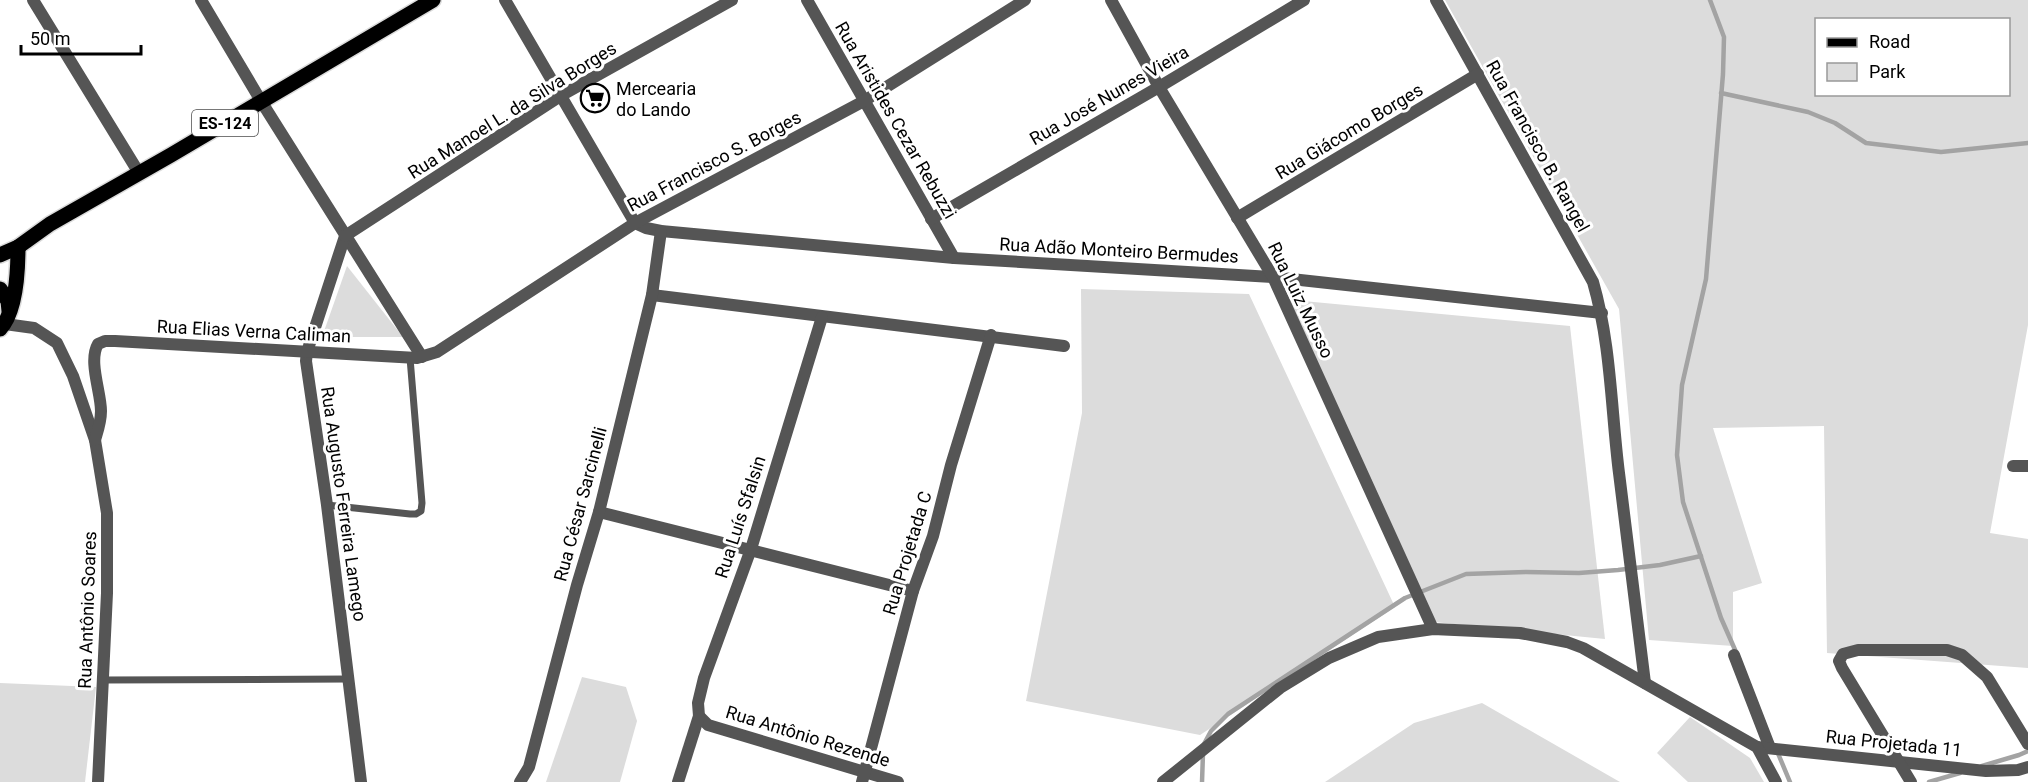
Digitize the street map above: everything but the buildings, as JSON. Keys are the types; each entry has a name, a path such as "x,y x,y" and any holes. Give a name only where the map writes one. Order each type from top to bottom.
{"main road":[{"name":"ES-124","path":"0,255 18,247 50,224 433,0"},
{"path":"5,322 15,282 18,247"},
{"path":"0,289 8,301 5,322"}],"street":[{"path":"33,0 139,173"},
{"path":"201,0 416,357"},
{"path":"505,0 635,223"},
{"name":"Rua Manoel L. da Silva Borges","path":"345,237 562,95 732,0"},
{"name":"Rua Aristides Cezar Rebuzzi","path":"807,0 954,258"},
{"name":"Rua Francisco S. Borges","path":"416,357 437,352 635,223 864,100 1025,0"},
{"name":"Rua Luiz Musso","path":"1111,0 1159,87 1273,277 1433,629"},
{"name":"Rua José Nunes Vieira","path":"930,219 1159,87 1304,0"},
{"name":"Rua Francisco B. Rangel","path":"1436,0 1593,282 1602,313 1618,472 1645,683"},
{"name":"Rua Giácomo Borges","path":"1238,219 1478,74"},
{"name":"Rua Adão Monteiro Bermudes","path":"635,223 661,231 954,258 1273,277 1602,313"},
{"name":"Rua César Sarcinelli","path":"519,782 530,767 577,585 599,512 652,295 661,231"},
{"name":"Rua Augusto Ferreira Lamego","path":"345,237 307,352 306,362 327,505 361,782"},
{"path":"652,295 822,317 991,335 1064,346"},
{"name":"Rua Luís Sfalsin","path":"678,782 704,720 698,703 704,678 751,549 822,317"},
{"name":"Rua Antônio Soares","path":"5,322 34,328 57,343 73,376 94,440 107,513 107,593 98,782"},
{"name":"Rua Projetada C","path":"864,776 913,591 933,536 951,465 991,335"},
{"name":"Rua Elias Verna Caliman","path":"94,357 98,344 115,341 416,357"},
{"name":"Rua Antônio Soares","path":"94,357 101,409 100,424 94,440"},
{"path":"2013,466 2028,466"},
{"path":"599,512 913,591"},
{"path":"1163,782 1280,688 1329,658 1378,637 1433,629 1520,633 1566,642 1602,659 1763,747"},
{"path":"1911,782 1842,668 1839,661 1843,654 1858,650 1947,650 1962,655 1987,677 2028,744"},
{"path":"1734,655 1776,782"},
{"name":"Rua Antônio Rezende","path":"704,720 864,776 898,782"},
{"name":"Rua Projetada 11","path":"1763,747 1986,771 2028,768"}],"lane":[{"path":"327,505 410,514 420,511 422,503 416,357"},
{"path":"104,680 348,679"}],"green space":[{"path":"1445,0 2028,0 2028,325 1990,533 2028,539 2028,668 1827,653 1824,426 1713,428 1762,583 1733,592 1733,646 1649,640 1619,309"},
{"path":"347,266 403,337 322,337"},
{"path":"1081,289 1249,294 1395,607 1200,735 1026,701 1082,413"},
{"path":"1282,299 1570,326 1605,639 1434,622"},
{"path":"582,677 626,687 637,721 620,782 546,782"},
{"path":"0,683 96,687 85,782 0,782"},
{"path":"1482,703 1620,782 1325,782 1414,723"},
{"path":"1690,717 1750,758 1764,782 1688,782 1657,753"}],"waterway":[{"path":"1710,0 1724,37 1723,74 1706,279 1682,385 1677,455 1683,502 1721,618 1736,652"},
{"path":"1721,93 1808,112 1835,123 1866,143 1941,152 2028,143"},
{"path":"1204,744 1211,731 1228,714 1405,598 1466,574 1579,573 1660,565 1701,556"},
{"path":"1777,751 1790,782"},
{"path":"1982,766 2028,751"},
{"path":"1202,782 1203,753"},
{"path":"1929,782 1960,773"}],"place":[{"name":"Mercearia do Lando","path":"595,98"}]}
